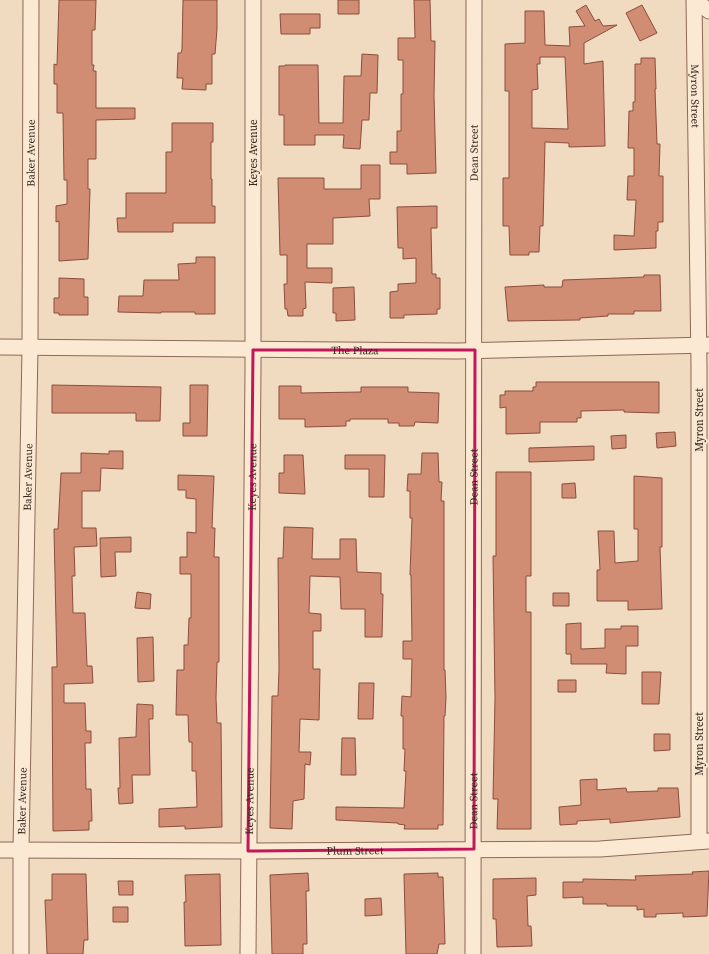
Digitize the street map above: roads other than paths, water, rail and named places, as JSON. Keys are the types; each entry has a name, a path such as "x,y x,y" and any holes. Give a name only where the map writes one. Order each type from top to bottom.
{"street":[{"name":"Baker Avenue","path":"21,954 21,850 30,348 31,0"},
{"name":"Keyes Avenue","path":"248,954 253,350 252,0"},
{"name":"Dean Street","path":"473,954 475,350 474,0"},
{"path":"695,0 709,11"},
{"name":"Myron Street","path":"695,0 704,345 704,841"},
{"name":"The Plaza","path":"0,347 253,350 475,350 704,345"},
{"name":"Plum Street","path":"0,850 248,851 600,849 704,841"}]}
